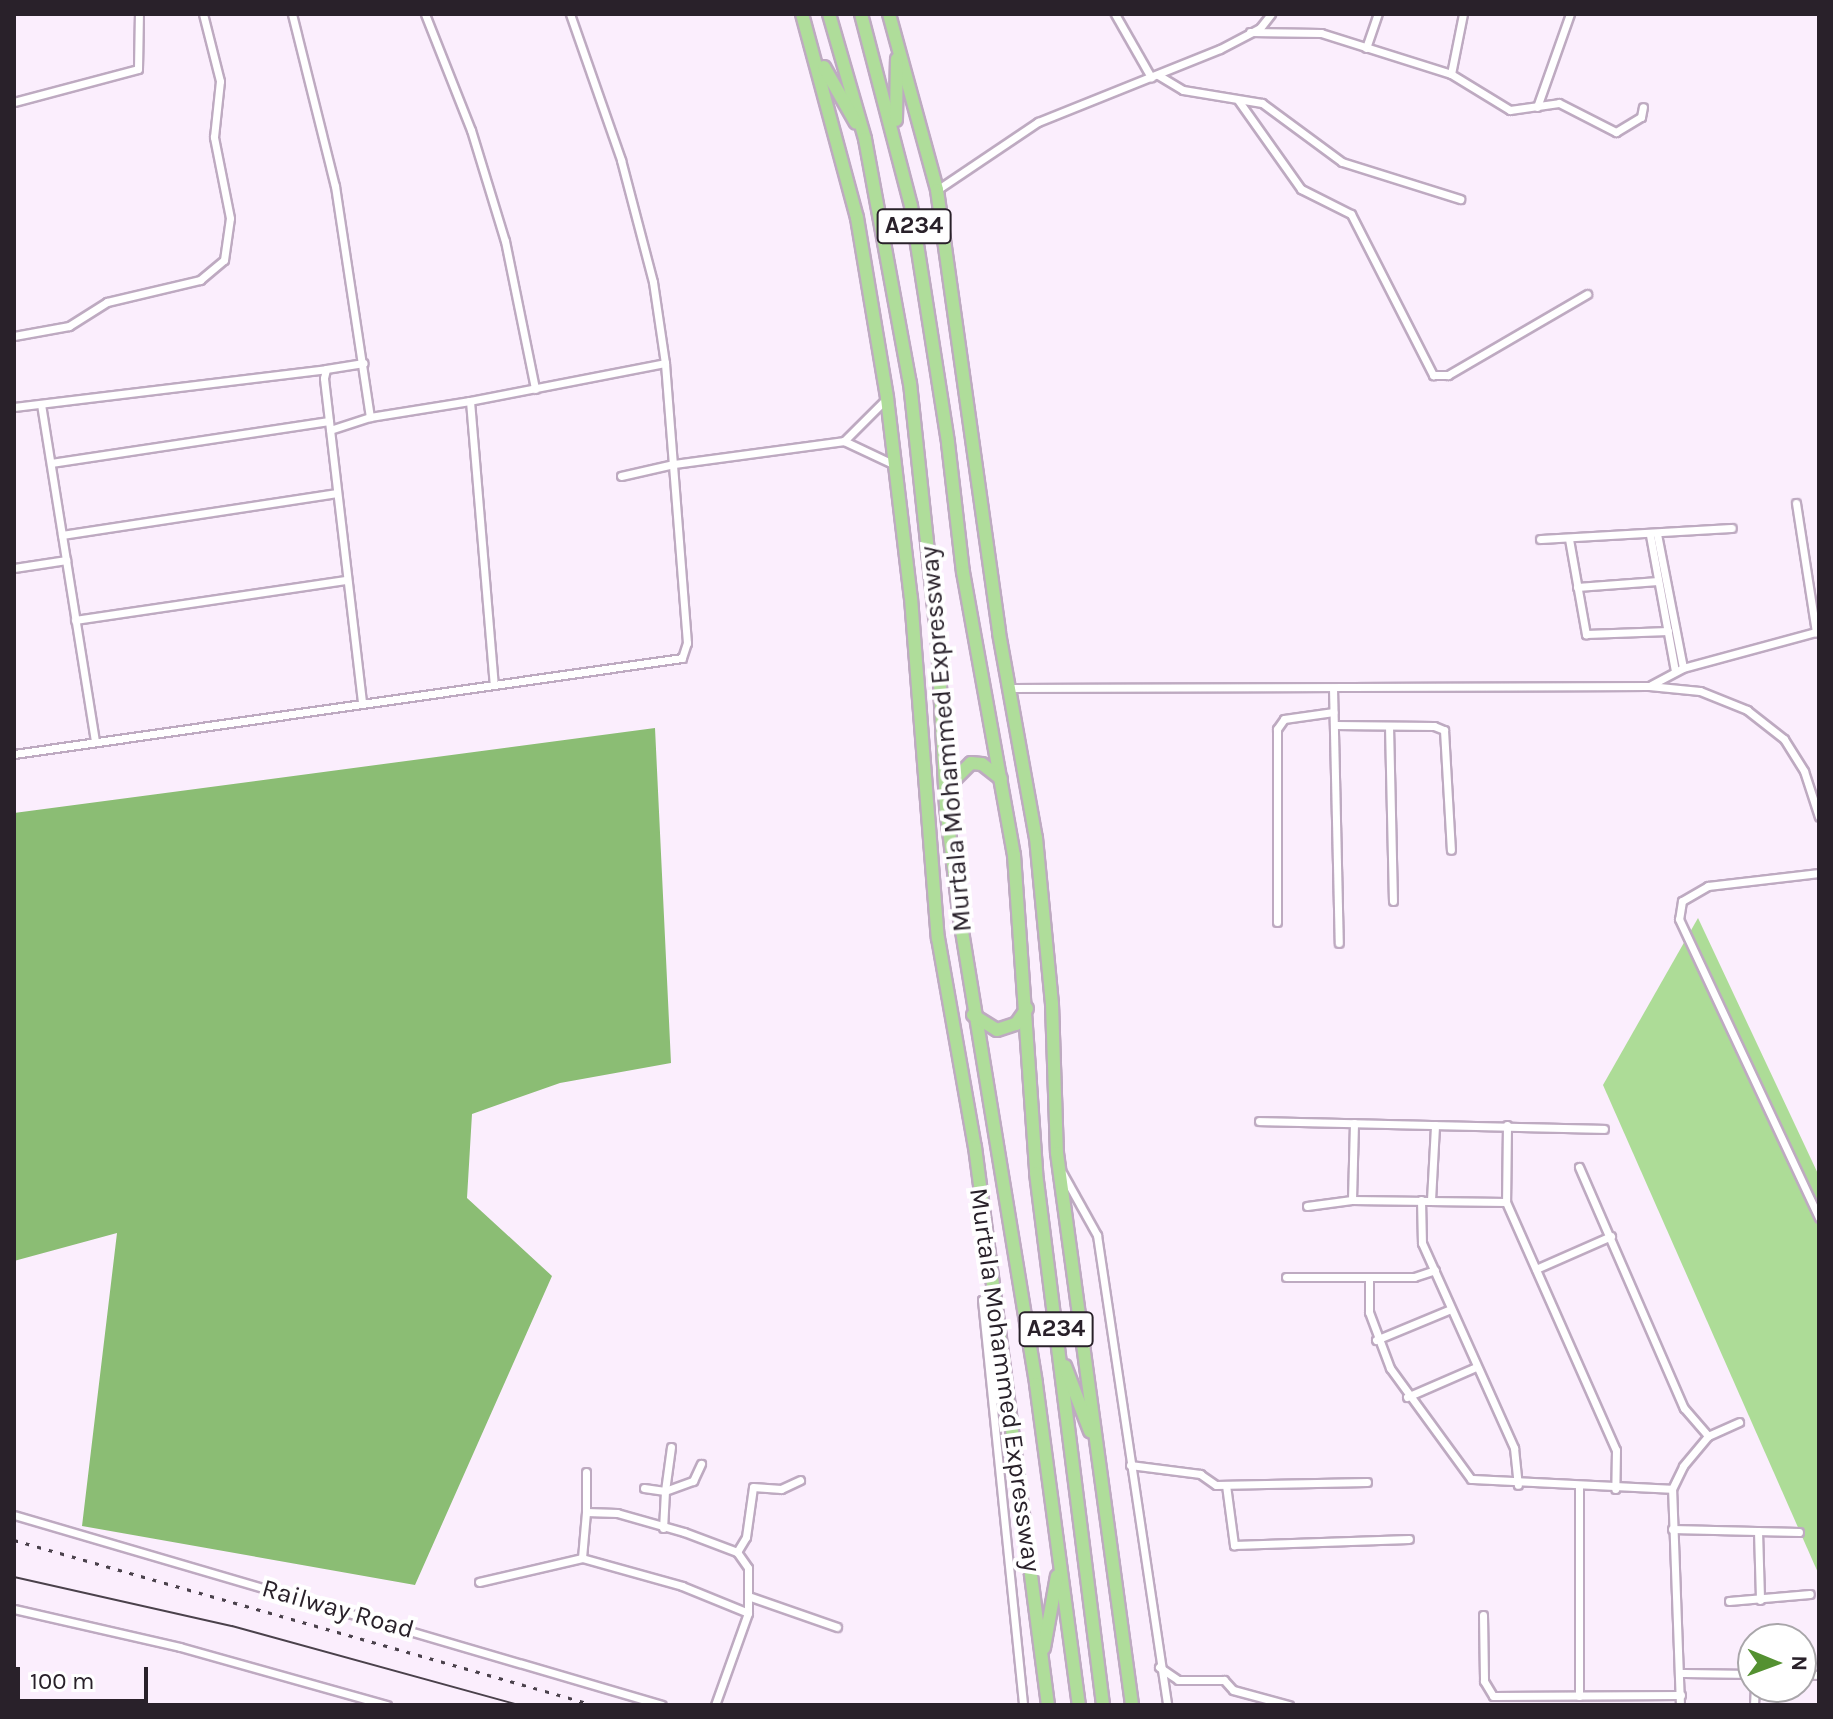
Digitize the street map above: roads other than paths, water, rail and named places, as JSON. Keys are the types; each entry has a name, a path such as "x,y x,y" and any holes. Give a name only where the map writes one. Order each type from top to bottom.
{"highway":[{"name":"Murtala Mohammed Expressway","path":"802,14 857,218 887,398 918,669 937,925 975,1147 1048,1705"},
{"name":"Murtala Mohammed Expressway","path":"829,14 865,139 898,302 923,486 946,788 973,1015 1003,1171 1079,1705"},
{"name":"Murtala Mohammed Expressway","path":"861,14 895,135 927,299 963,572 1001,779 1024,936 1033,1133 1103,1705"},
{"path":"889,14 937,190 1045,906 1059,1168 1132,1705"},
{"path":"895,135 898,45"},
{"path":"814,50 865,139"},
{"path":"946,788 971,763 982,764 1001,779"},
{"path":"973,1015 997,1030 1016,1024 1027,1008"},
{"path":"1033,1133 1059,1168"},
{"path":"1058,1349 1098,1449"},
{"path":"1042,1661 1060,1561"}],"street":[{"path":"14,102 138,69 139,14"},
{"path":"14,336 69,326 107,302 200,280 224,260 230,218 214,137 220,81 203,14"},
{"path":"292,14 335,186 370,417"},
{"path":"425,14 471,130 505,241 535,389"},
{"path":"14,754 682,658 687,643 674,464 665,363 653,282 621,160 570,14"},
{"path":"1115,14 1154,76 1183,90 1262,103 1342,162 1460,199"},
{"path":"937,190 1038,122 1154,76 1250,32 1271,14"},
{"path":"1366,48 1378,14"},
{"path":"1451,74 1463,14"},
{"path":"1537,107 1570,14"},
{"path":"1250,32 1305,29 1451,74 1493,104 1510,110 1559,103 1616,132 1641,117 1643,107"},
{"path":"1238,100 1301,189 1351,214 1433,375 1448,375 1587,294"},
{"path":"14,407 364,363"},
{"path":"51,463 330,426 665,363"},
{"path":"326,369 362,702"},
{"path":"844,441 887,398"},
{"path":"470,401 494,684"},
{"path":"41,404 95,742"},
{"path":"621,476 674,464 844,441 895,465"},
{"path":"62,535 337,493"},
{"path":"1649,686 1679,670 1818,631 1796,503"},
{"path":"1540,539 1732,528"},
{"path":"1654,534 1679,670"},
{"path":"1654,534 1658,581 1679,670"},
{"path":"1569,539 1583,629 1590,636 1668,631"},
{"path":"14,568 66,560"},
{"path":"75,620 347,580"},
{"path":"1577,587 1658,581"},
{"path":"1010,688 1649,686 1700,691 1747,710 1784,739 1804,771 1819,817"},
{"path":"1333,688 1339,943"},
{"path":"1277,922 1277,729 1284,719 1334,712"},
{"path":"1335,725 1444,730 1451,850"},
{"path":"1389,726 1393,901"},
{"path":"1819,873 1708,886 1682,901 1679,919 1819,1218"},
{"path":"1259,1121 1604,1129"},
{"path":"1352,1200 1354,1123"},
{"path":"1431,1200 1435,1125"},
{"path":"1507,1125 1506,1202 1616,1450 1615,1489"},
{"path":"1579,1167 1684,1408 1708,1436"},
{"path":"1059,1168 1097,1235 1167,1705"},
{"path":"1307,1206 1352,1200 1506,1202"},
{"path":"1421,1200 1420,1234 1514,1448 1518,1485"},
{"path":"1536,1269 1611,1236"},
{"path":"1286,1277 1414,1277 1435,1270"},
{"path":"1369,1277 1369,1312 1376,1340 1407,1397 1471,1479 1518,1485 1672,1489"},
{"path":"993,1298 982,1300 1023,1705"},
{"path":"1376,1340 1451,1309"},
{"path":"1407,1397 1476,1367"},
{"path":"1680,1705 1682,1673 1672,1489 1683,1466 1708,1436 1739,1422"},
{"path":"663,1528 671,1447"},
{"path":"644,1488 665,1491 693,1481 701,1464"},
{"path":"1130,1465 1200,1474 1216,1485 1367,1482"},
{"path":"582,1558 586,1472"},
{"path":"737,1552 746,1537 753,1487 781,1489 800,1480"},
{"path":"1226,1485 1234,1545 1409,1539"},
{"path":"1579,1488 1579,1696"},
{"path":"586,1512 617,1513 737,1552 748,1568 751,1597 748,1613 715,1705"},
{"name":"Railway Road","path":"14,1515 662,1705"},
{"path":"1672,1529 1799,1532"},
{"path":"1758,1531 1760,1600"},
{"path":"479,1582 582,1558 682,1586 748,1613"},
{"path":"1729,1601 1810,1594"},
{"path":"751,1597 837,1627"},
{"path":"14,1609 180,1647 387,1705"},
{"path":"1483,1615 1486,1691 1493,1696 1681,1695"},
{"path":"1159,1667 1178,1680 1224,1680 1233,1690 1289,1705"},
{"path":"1682,1673 1737,1674"}],"tram line":[{"path":"14,1577 232,1626 519,1705"}],"railway":[{"path":"14,1540 594,1705"}]}
